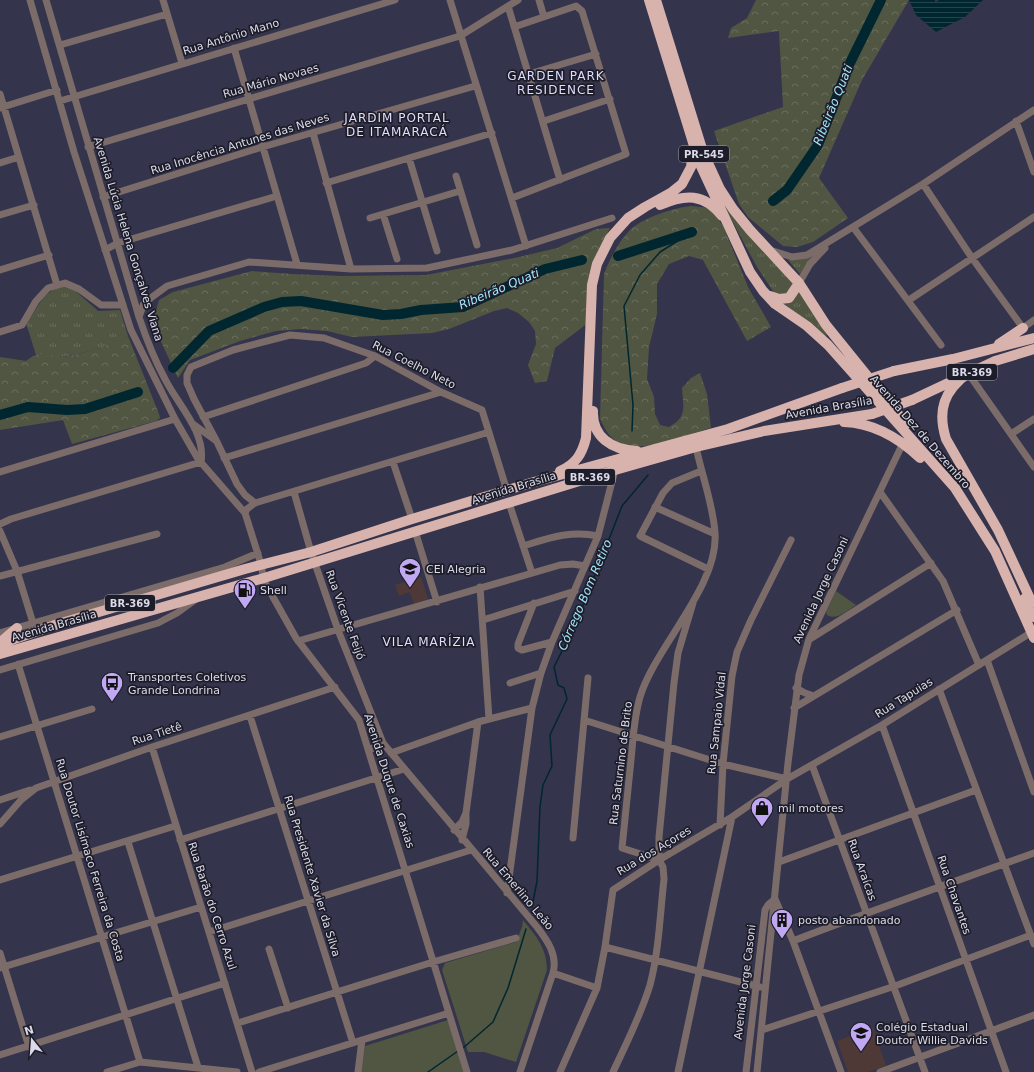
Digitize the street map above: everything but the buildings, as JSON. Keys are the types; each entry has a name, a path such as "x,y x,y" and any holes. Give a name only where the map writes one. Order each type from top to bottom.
{"highway":[{"name":"PR-545","path":"649,0 700,162 750,272 763,291"},
{"name":"PR-545","path":"656,0 700,143 710,170 732,209 798,283"},
{"path":"534,482 572,464 580,457 584,448 588,416 592,285 599,258 610,238 628,218 672,192 682,184 692,167 692,140"},
{"path":"646,452 626,450 612,446 605,442 595,427 593,415 597,285 605,259 622,232 637,218 666,203 682,198 698,198 706,201 717,210 732,231"},
{"path":"763,291 774,298 786,299 791,296 798,283"},
{"name":"Avenida Dez de Dezembro","path":"798,283 836,339 915,435 960,485 999,548 1034,617"},
{"name":"Avenida Dez de Dezembro","path":"763,291 778,306 807,326 828,345 955,488 995,551 1032,633"},
{"path":"987,351 1023,328"},
{"name":"Avenida Brasília","path":"0,643 58,624 261,564 311,552 412,519 534,482 751,422 842,388 894,371 987,351 1034,338"},
{"name":"Avenida Brasília","path":"0,654 264,578 615,470 696,447 764,431 872,414 912,400 995,361 1034,349"},
{"path":"968,373 955,383 949,390 942,416 942,427 946,439 998,530 1034,606"},
{"path":"828,422 847,422 880,429 903,443 945,483 961,504 1024,623 1032,633"},
{"path":"225,567 245,569"},
{"path":"0,643 17,628"}],"street":[{"name":"Avenida Lúcia Helena Gonçalves Viana","path":"30,0 105,250 131,330 175,419 201,462"},
{"name":"Avenida Lúcia Helena Gonçalves Viana","path":"46,0 139,317 154,357 170,389 192,424 202,446 201,462"},
{"path":"163,0 182,63"},
{"name":"Rua Antônio Mano","path":"60,102 182,63 395,0"},
{"path":"450,0 475,86 492,133 526,246"},
{"name":"Rua Mário Novaes","path":"88,147 460,36 518,0"},
{"path":"538,0 544,17"},
{"path":"508,6 544,121 560,180"},
{"path":"512,198 626,154 582,11 576,6 514,27"},
{"path":"60,45 167,14"},
{"path":"234,48 297,264"},
{"path":"529,74 596,54"},
{"name":"Rua Inocência Antunes das Neves","path":"103,197 313,132 475,86"},
{"path":"2,107 57,90"},
{"path":"0,94 2,107 34,205 57,285"},
{"path":"544,121 610,99"},
{"path":"768,249 787,256 796,257 806,256 829,244 853,227 923,184 1034,110"},
{"path":"1016,121 1034,172"},
{"path":"313,132 326,184 351,269"},
{"path":"326,184 492,133"},
{"path":"0,163 19,157"},
{"path":"409,158 437,251"},
{"path":"456,176 477,246"},
{"path":"923,184 972,258 1023,328 1034,320"},
{"path":"370,218 460,191"},
{"path":"105,250 118,243 277,196"},
{"path":"0,214 34,205"},
{"path":"383,214 397,259"},
{"path":"909,300 1034,217"},
{"path":"139,317 144,303 167,286 249,262 297,264 351,269 427,268 448,265 526,246 612,218"},
{"path":"853,227 909,300 941,345"},
{"path":"798,283 810,264 829,244"},
{"path":"0,270 49,255"},
{"path":"0,332 22,325 36,302 48,288 65,283 79,289 101,305 123,305"},
{"name":"Rua Coelho Neto","path":"203,417 187,383 186,375 191,367 232,350 290,335 324,338 375,356 441,392 482,410 507,490"},
{"path":"255,503 245,495 237,484 203,417 366,363 375,356"},
{"path":"968,373 1034,467"},
{"path":"224,458 441,392"},
{"path":"0,472 175,419"},
{"path":"1011,434 1034,419"},
{"path":"192,424 217,442"},
{"path":"245,513 247,508 255,503 489,432"},
{"name":"Avenida Jorge Casoni","path":"757,1072 796,688 809,639 903,443"},
{"name":"Rua Saturnino de Brito","path":"659,860 622,848 633,736 640,698 648,677 693,603 708,569 715,546 715,534 709,498 696,447"},
{"path":"0,524 11,519 201,462"},
{"name":"Avenida Duque de Caxias","path":"201,462 245,513 264,578 298,641 358,717 406,869 467,1072"},
{"path":"393,462 412,519"},
{"path":"507,893 512,869 532,708 541,673 552,642 598,536 615,470"},
{"path":"701,471 672,484 663,493 640,536 708,569"},
{"name":"Rua Vicente Feijó","path":"294,492 314,562 338,630 384,743"},
{"path":"880,492 932,562 943,581 957,610 979,665"},
{"path":"509,503 532,573"},
{"path":"655,507 715,534"},
{"path":"0,531 17,571 33,623"},
{"path":"415,531 437,602"},
{"path":"523,546 570,533 583,533 598,536"},
{"path":"0,576 157,534"},
{"name":"Rua Sampaio Vidal","path":"720,825 723,764 732,676 737,652 751,620 791,540"},
{"path":"0,633 225,567 258,554"},
{"path":"809,639 932,562"},
{"path":"298,641 437,602 480,587 532,573 567,564 585,566"},
{"path":"480,587 489,719"},
{"path":"483,620 575,591"},
{"path":"0,670 158,623 177,613 202,595"},
{"path":"534,603 518,644 518,648 522,650 552,642"},
{"path":"613,1072 650,986 655,960 664,879 663,867 659,860 659,837 667,746 678,653 693,603"},
{"path":"794,708 957,610"},
{"name":"Rua Tapuias","path":"787,779 882,725 1032,633"},
{"path":"987,660 1034,792"},
{"name":"Rua Doutor Lisímaco Ferreira da Costa","path":"18,664 101,936 127,1015 140,1062"},
{"path":"510,683 541,673"},
{"path":"573,838 588,678"},
{"name":"Rua Tietê","path":"0,824 11,803 36,788 152,747 335,687"},
{"path":"796,688 805,694 814,696"},
{"path":"939,689 1034,944"},
{"path":"391,753 478,722 532,708"},
{"path":"0,737 92,709"},
{"path":"358,717 369,709"},
{"name":"Rua Presidente Xavier da Silva","path":"250,716 353,1043"},
{"path":"584,720 723,764 787,779"},
{"path":"462,840 466,824 466,813 478,722"},
{"name":"Rua Chavantes","path":"882,725 1006,1072"},
{"path":"369,750 384,743"},
{"name":"Rua Emerlino Leão","path":"384,743 462,840 545,938 554,955 555,966 553,973 520,1072"},
{"name":"Rua Barão do Cerro Azul","path":"152,747 175,826 238,1023 252,1072"},
{"path":"777,777 784,772 788,763 796,768 809,766"},
{"name":"Rua Araícas","path":"809,766 840,840 926,1072"},
{"path":"180,840 404,769"},
{"path":"760,773 777,786 785,798"},
{"name":"Rua dos Açores","path":"560,1072 597,988 606,947 612,890 659,860 732,818 787,779"},
{"path":"779,862 976,790"},
{"path":"0,800 11,803 20,797"},
{"path":"454,830 462,822 466,813"},
{"path":"678,1072 732,818"},
{"path":"0,880 128,842 175,826"},
{"path":"128,842 198,1067"},
{"path":"209,932 406,869 471,850"},
{"path":"793,941 866,912 940,888 1034,852"},
{"path":"498,882 512,869"},
{"path":"775,899 793,941 841,1072"},
{"name":"Avenida Jorge Casoni","path":"746,1072 765,910 775,899"},
{"path":"2,967 201,907"},
{"path":"762,1030 894,986 1031,935"},
{"path":"238,1023 516,938"},
{"path":"606,947 766,988"},
{"path":"269,949 288,1008"},
{"path":"0,954 2,967 29,1047"},
{"path":"553,973 597,988"},
{"path":"0,1056 225,983"},
{"path":"259,1072 449,1014"},
{"path":"880,1072 1034,1015"},
{"path":"358,1072 362,1040"},
{"path":"107,1072 140,1062 237,1072"}],"shaded area":[{"name":"CEI Alegria","path":"421,577 428,599 414,604 410,592 399,596 395,585"},
{"name":"Colégio Estadual Doutor Willie Davids","path":"873,1027 886,1066 868,1072 848,1072 837,1041"}],"green space":[{"path":"756,0 909,0 862,80 819,178 848,218 813,242 797,247 783,246 748,217 739,204 714,131 783,107 779,31 728,38 731,28 747,18"},
{"path":"721,200 793,284 784,296 775,294 757,267"},
{"path":"691,206 710,208 715,213 724,228 748,287 771,327 747,341 703,260 689,256 669,264 657,284 657,314 649,347 647,379 654,397 655,414 660,425 669,427 675,423 682,415 683,410 682,388 691,378 700,373 707,394 711,428 664,443 639,446 627,445 616,441 611,437 600,419 604,274 615,250 631,229 660,214"},
{"path":"610,228 592,265 588,323 555,348 547,381 535,383 528,365 536,344 535,331 529,322 518,313 507,308 494,311 449,329 432,333 352,337 327,331 301,329 276,331 240,341 190,360 178,378 156,331 154,318 159,300 173,292 252,271 341,276 426,275 557,248 596,229"},
{"path":"820,249 809,260 800,274 788,260 801,259"},
{"path":"71,287 98,311 120,310 128,336 103,347 68,356 57,357 42,354 36,355 26,323 45,296 55,289"},
{"path":"799,290 827,335 826,336 783,303"},
{"path":"128,336 159,414 160,418 156,421 72,444 63,420 0,430 0,357 26,361 37,354 62,357 69,356 99,348"},
{"path":"836,591 856,605 835,617 827,615 826,612"},
{"path":"523,920 543,949 547,962 547,970 516,1062 484,1052 468,1052 442,970 445,963 516,942"},
{"path":"448,1020 465,1072 361,1072 365,1046"}],"water":[{"path":"909,0 935,0 935,3 939,0 983,0 965,17 936,32 916,15"}],"waterway":[{"name":"Ribeirão Quati","path":"773,201 787,190 818,145 849,65 881,0"},
{"name":"Córrego Bom Retiro","path":"632,431 633,405 624,306 640,275 660,252 692,232"},
{"name":"Ribeirão Quati","path":"618,256 692,232"},
{"name":"Ribeirão Quati","path":"173,368 209,331 264,307 282,302 301,301 383,315 463,307 545,269 582,260"},
{"name":"Ribeirão Quati","path":"0,415 28,407 67,410 85,409 138,392"},
{"name":"Córrego Bom Retiro","path":"532,907 537,881 540,807 543,785 552,766 550,735 567,699 564,688 558,685 554,667 576,623 622,506 648,475"},
{"name":"Córrego Bom Retiro","path":"463,1048 493,1022 508,988 526,929"},
{"name":"Córrego Bom Retiro","path":"428,1072 458,1051"}],"place":[{"name":"CEI Alegria","path":"410,588"},
{"name":"Shell","path":"245,610"},
{"name":"Transportes Coletivos Grande Londrina","path":"112,702"},
{"name":"mil motores","path":"762,828"},
{"name":"posto abandonado","path":"782,940"},
{"name":"Colégio Estadual Doutor Willie Davids","path":"861,1052"}],"district":[{"name":"GARDEN PARK RESIDENCE","path":"556,83"},
{"name":"JARDIM PORTAL DE ITAMARACÁ","path":"397,125"},
{"name":"VILA MARÍZIA","path":"429,642"}]}
